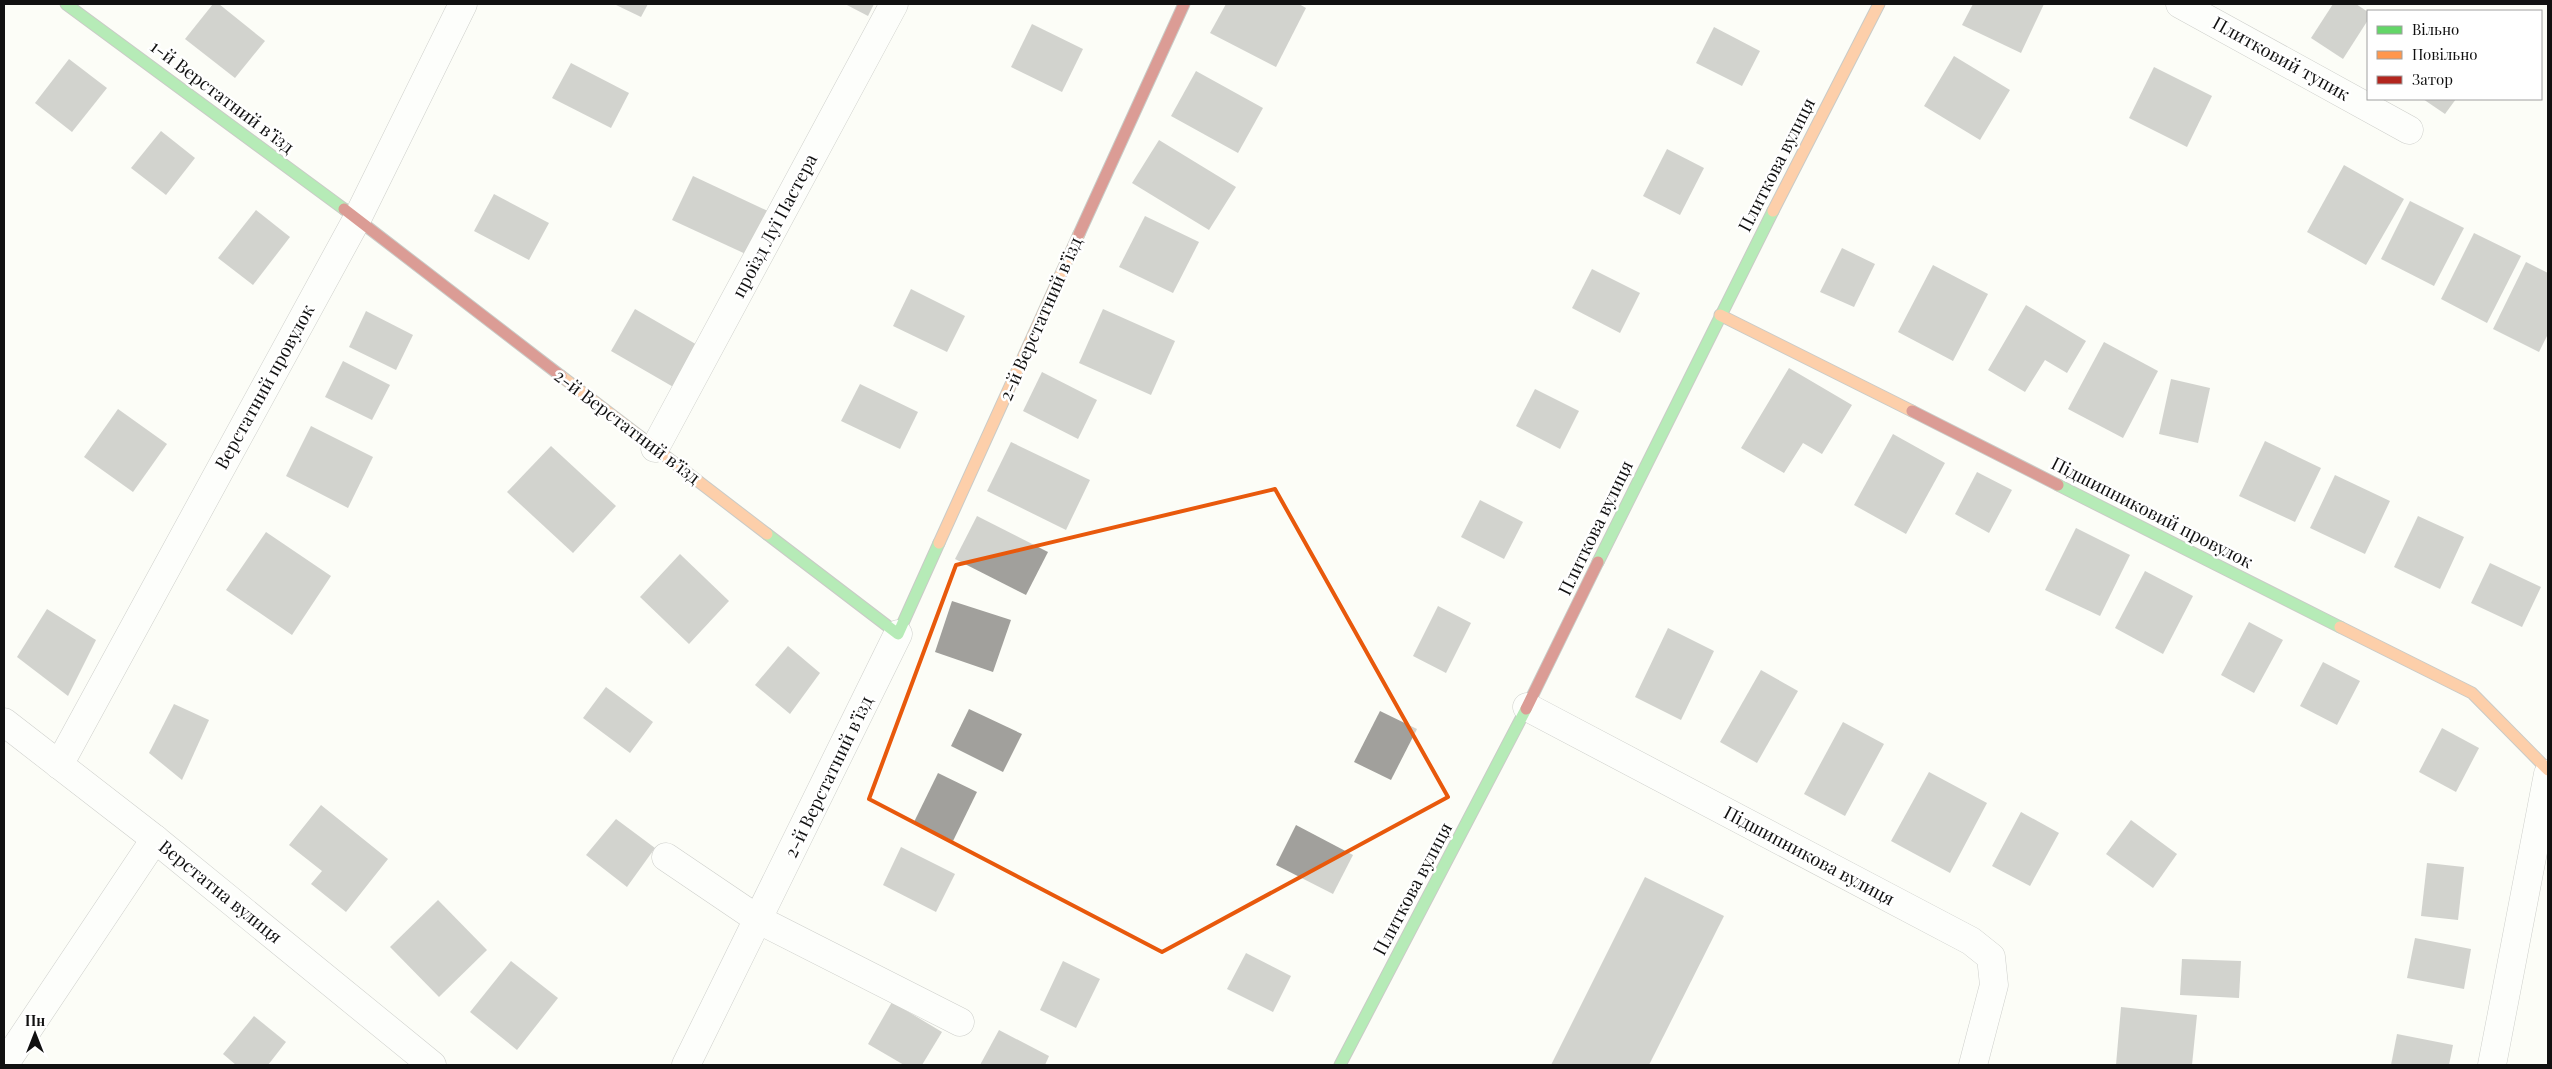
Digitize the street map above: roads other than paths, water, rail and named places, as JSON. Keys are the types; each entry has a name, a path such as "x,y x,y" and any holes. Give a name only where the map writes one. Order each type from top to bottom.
{"street":[{"name":"1-й Верстатний в’їзд","path":"66,4 357,219"},
{"name":"Верстатний провулок","path":"59,765 357,219 463,4"},
{"name":"проїзд Луї Пастера","path":"655,448 894,4"},
{"name":"2-й Верстатний в’їзд","path":"686,1065 759,920 898,634 1184,4"},
{"name":"Плиткова вулиця","path":"1340,1065 1527,707 1720,315 1879,4"},
{"name":"Плитковий тупик","path":"2180,4 2409,130"},
{"name":"2-й Верстатний в’їзд","path":"357,219 898,634"},
{"name":"Підшипниковий провулок","path":"1720,315 2472,693 2548,770"},
{"name":"Підшипникова вулиця","path":"1527,707 1970,941 1991,957 1994,985 1973,1065"},
{"name":"Верстатна вулиця","path":"4,722 155,839 432,1065"},
{"path":"2492,1065 2548,774"},
{"path":"4,1065 155,839"},
{"path":"666,856 759,920 960,1022"}]}
